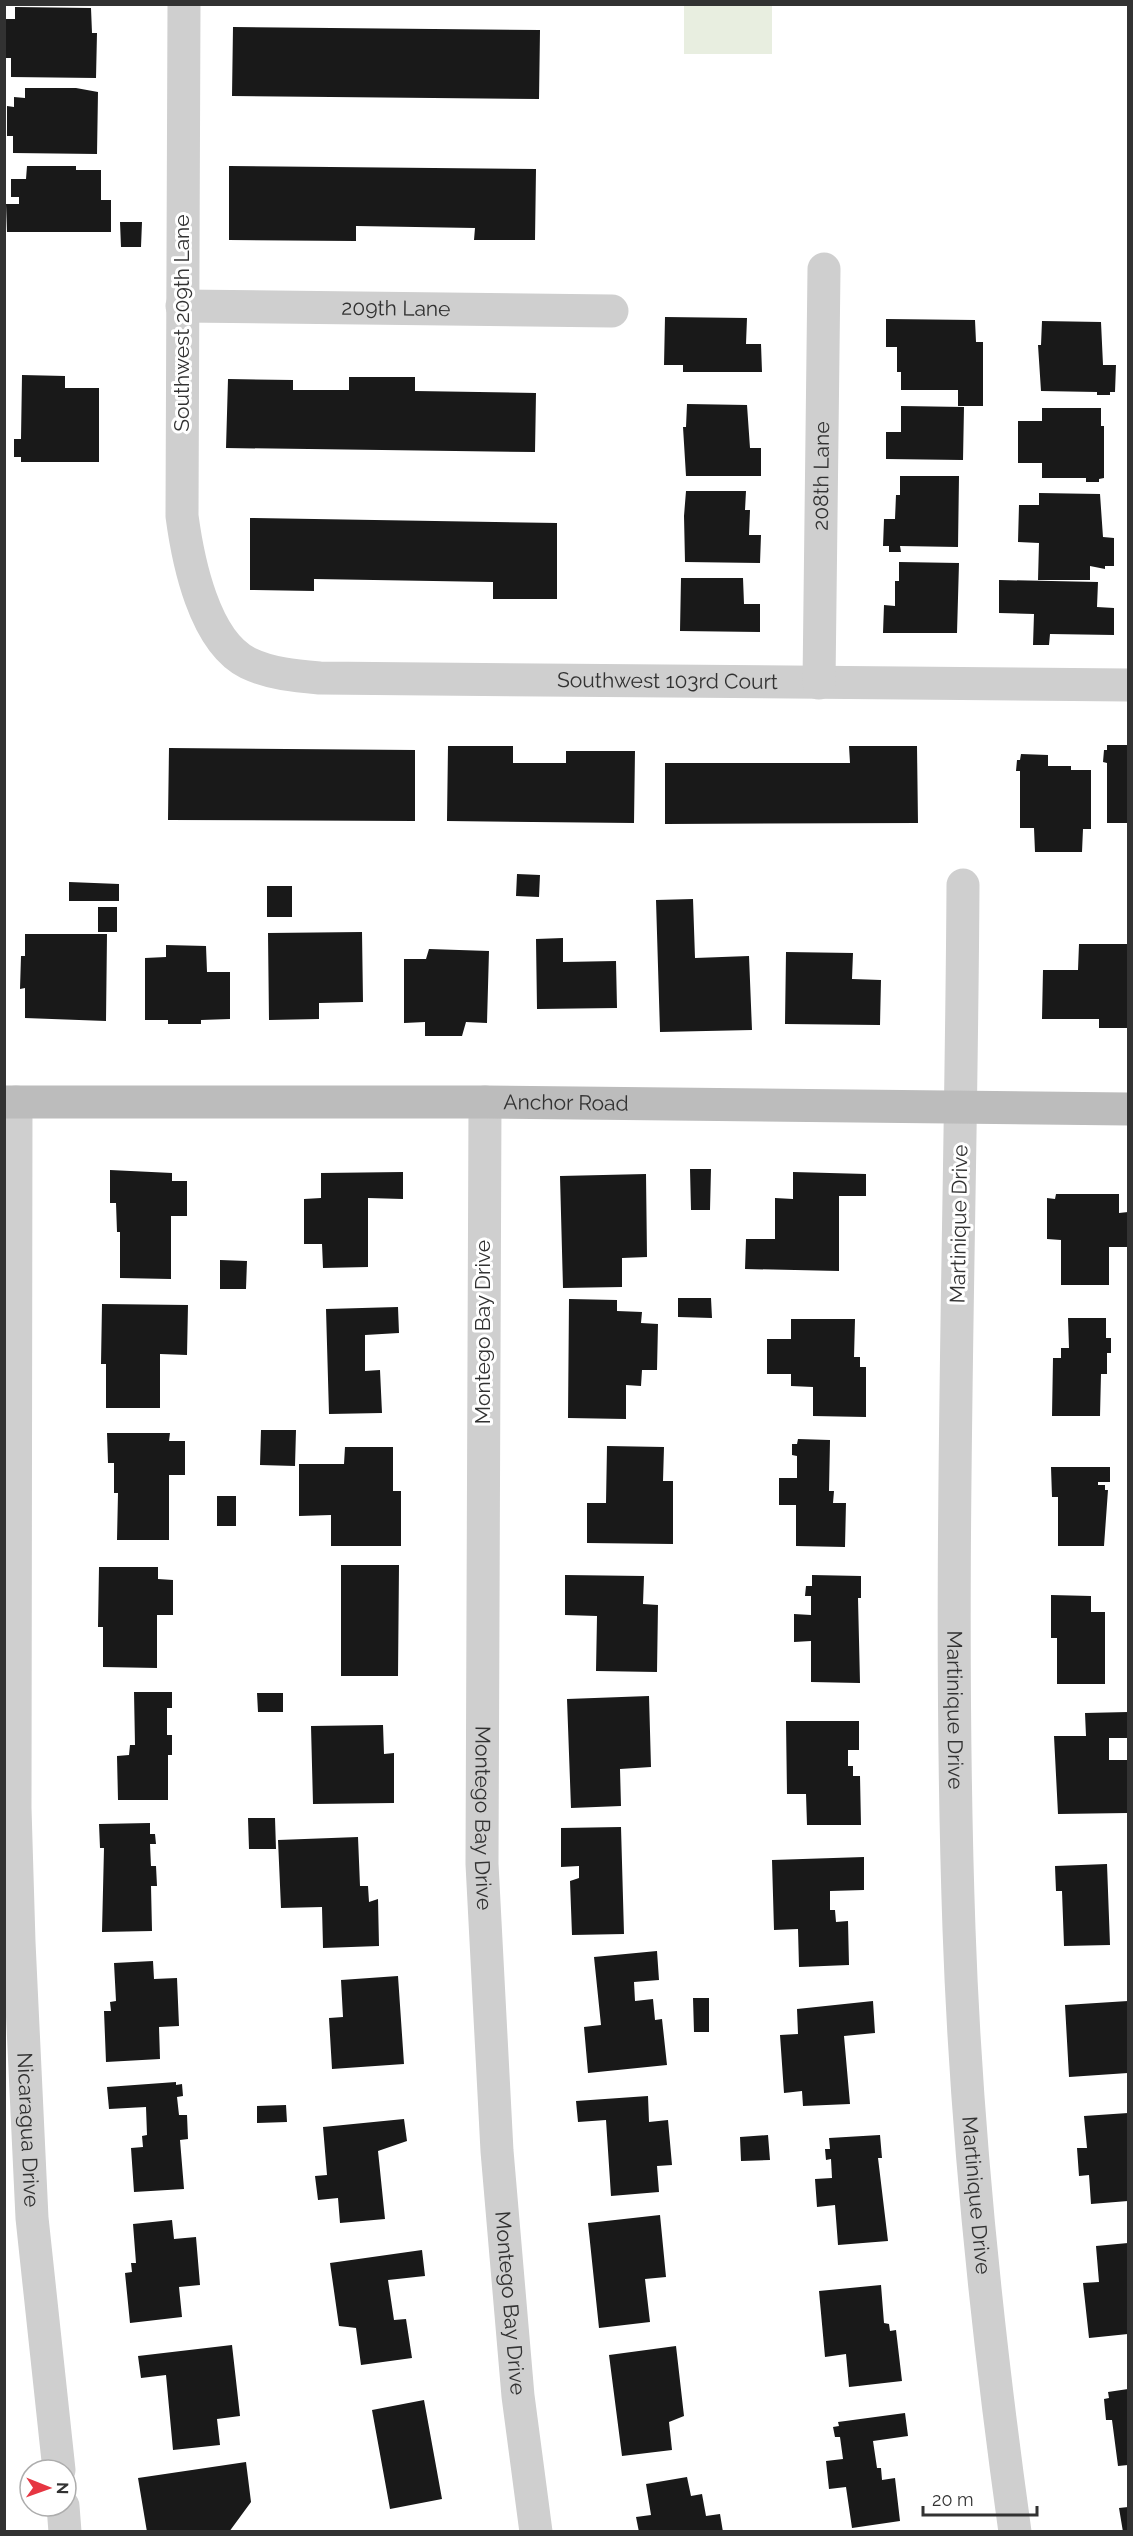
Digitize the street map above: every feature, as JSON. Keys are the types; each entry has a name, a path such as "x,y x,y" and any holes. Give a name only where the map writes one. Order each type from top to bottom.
{"street":[{"name":"Southwest 209th Lane","path":"184,4 182,516 193,573 219,635"},
{"name":"208th Lane","path":"819,683 824,269"},
{"name":"209th Lane","path":"182,306 612,311"},
{"name":"Southwest 103rd Court","path":"219,635 228,649 246,662 285,675 309,677 1128,685"},
{"name":"Martinique Drive","path":"963,885 954,1657 959,1934 985,2302 1015,2532"},
{"name":"Anchor Road","path":"10,1102 485,1102 1128,1109"},
{"name":"Nicaragua Drive","path":"10,1102 18,1909 32,2218 58,2458"},
{"name":"Montego Bay Drive","path":"485,1102 482,1864 491,2073 498,2162 518,2396 536,2532"}],"shaded area":[{"path":"684,5 772,5 772,54 684,54"}],"building":[{"path":"15,7 91,8 92,33 97,33 96,78 11,77 11,58 6,58 6,19 15,19"},
{"path":"233,27 540,30 539,99 232,96"},
{"path":"25,88 76,88 98,92 97,154 13,153 13,136 7,136 7,106 14,107 14,97 25,98"},
{"path":"27,166 76,166 76,170 101,170 101,200 111,200 111,232 7,232 6,204 19,204 19,197 11,197 11,179 26,179"},
{"path":"229,166 536,169 535,240 474,240 475,228 356,226 356,241 229,240"},
{"path":"120,222 142,222 141,247 121,247"},
{"path":"665,317 747,318 746,344 761,344 762,372 683,372 683,365 664,365"},
{"path":"886,319 975,320 976,342 983,342 983,406 958,406 958,390 901,390 901,372 897,372 897,347 886,347"},
{"path":"1042,321 1101,322 1103,365 1116,365 1115,392 1110,392 1110,395 1097,395 1097,392 1041,391 1038,345 1041,345"},
{"path":"22,375 65,376 65,388 99,388 99,462 21,462 21,457 14,457 14,439 21,439"},
{"path":"349,377 415,377 415,391 536,393 535,452 226,448 228,379 293,380 293,390 349,390"},
{"path":"687,404 747,405 750,448 761,448 761,476 686,476 683,427 686,427"},
{"path":"901,406 964,407 963,460 886,459 886,432 901,432"},
{"path":"1042,408 1101,408 1101,426 1104,426 1104,478 1099,479 1099,482 1086,482 1086,478 1042,478 1042,463 1018,463 1018,421 1042,421"},
{"path":"900,476 959,476 958,547 900,546 901,552 889,552 889,546 883,546 884,519 895,519 896,495 900,495"},
{"path":"686,491 746,491 745,510 750,510 749,535 761,535 760,563 685,562"},
{"path":"1039,493 1100,494 1103,537 1114,538 1114,566 1105,566 1105,569 1090,566 1090,580 1038,580 1039,543 1018,542 1019,505 1039,505"},
{"path":"250,518 557,523 557,599 493,599 493,582 314,579 314,591 250,590"},
{"path":"899,562 959,563 957,633 883,633 884,605 895,606 895,581 899,581"},
{"path":"681,578 743,578 744,604 760,604 760,632 680,631"},
{"path":"999,580 1098,582 1097,607 1114,608 1114,635 1050,634 1049,645 1033,645 1034,614 999,613"},
{"path":"1107,745 1128,745 1128,823 1107,823 1107,763 1103,762"},
{"path":"448,746 513,746 513,763 566,763 566,751 635,751 634,823 447,821"},
{"path":"849,746 917,746 918,823 665,824 665,763 850,763"},
{"path":"169,748 415,750 415,821 168,820"},
{"path":"1021,754 1048,755 1048,766 1071,766 1071,770 1091,770 1091,829 1083,829 1082,852 1035,852 1034,828 1020,828 1020,771 1016,771 1017,760 1020,760"},
{"path":"517,874 540,875 539,897 516,896"},
{"path":"69,882 119,884 119,901 69,901"},
{"path":"267,886 292,886 292,917 267,917"},
{"path":"693,899 695,958 749,956 752,1030 660,1032 656,900"},
{"path":"98,907 117,907 117,932 98,932"},
{"path":"362,932 363,1002 319,1003 319,1019 269,1020 268,933"},
{"path":"25,934 107,934 106,1021 25,1018 25,988 20,989 21,956 25,956"},
{"path":"563,938 563,962 616,961 617,1008 537,1009 536,939"},
{"path":"1079,944 1127,944 1128,1028 1099,1028 1099,1019 1042,1019 1043,970 1078,970"},
{"path":"166,945 206,946 207,972 230,972 230,1019 201,1020 201,1024 168,1024 168,1020 145,1020 145,958 166,957"},
{"path":"429,949 489,951 487,1023 466,1022 462,1036 425,1036 425,1022 404,1023 404,959 426,959"},
{"path":"786,952 853,953 852,979 881,980 880,1025 785,1024"},
{"path":"690,1169 711,1169 710,1210 691,1210"},
{"path":"110,1170 172,1173 172,1181 187,1181 187,1216 171,1216 171,1279 120,1278 120,1232 117,1232 116,1203 110,1203"},
{"path":"403,1172 403,1199 368,1198 368,1267 323,1268 322,1244 304,1244 304,1199 321,1198 321,1173"},
{"path":"793,1172 866,1174 866,1196 839,1196 839,1271 745,1269 746,1239 775,1239 775,1198 793,1199"},
{"path":"646,1174 647,1257 622,1258 622,1287 563,1288 560,1176"},
{"path":"1056,1194 1119,1194 1119,1213 1128,1212 1128,1247 1109,1247 1109,1285 1061,1285 1061,1240 1047,1239 1047,1198 1055,1199"},
{"path":"220,1260 247,1261 246,1289 220,1289"},
{"path":"678,1298 711,1298 712,1318 678,1317"},
{"path":"569,1299 617,1300 617,1311 642,1312 641,1323 658,1324 657,1370 642,1370 641,1386 626,1385 626,1419 568,1418"},
{"path":"102,1304 188,1305 187,1355 160,1354 160,1408 106,1408 106,1364 101,1364"},
{"path":"398,1307 399,1333 365,1335 365,1371 380,1370 382,1413 329,1414 326,1309"},
{"path":"1068,1318 1106,1318 1106,1338 1111,1338 1111,1353 1107,1353 1107,1374 1101,1374 1100,1416 1052,1416 1053,1358 1061,1358 1061,1348 1069,1348"},
{"path":"791,1319 855,1319 854,1357 860,1357 860,1367 866,1367 866,1417 813,1416 813,1387 791,1386 791,1374 767,1374 767,1339 791,1339"},
{"path":"261,1430 296,1430 295,1466 260,1465"},
{"path":"107,1433 170,1433 169,1441 185,1441 185,1475 169,1475 169,1540 117,1540 118,1493 114,1493 114,1463 108,1463"},
{"path":"798,1439 830,1440 829,1491 834,1491 833,1503 846,1503 845,1547 796,1546 796,1505 779,1505 779,1478 797,1478 797,1456 792,1455 792,1444 797,1444"},
{"path":"607,1446 664,1447 663,1481 673,1481 673,1544 587,1543 587,1503 606,1503"},
{"path":"345,1447 393,1447 393,1491 401,1491 401,1546 331,1546 331,1515 299,1516 299,1464 344,1464"},
{"path":"1051,1467 1110,1467 1110,1482 1098,1482 1098,1485 1105,1485 1105,1490 1108,1490 1104,1546 1058,1546 1058,1497 1052,1497"},
{"path":"217,1496 236,1496 236,1526 217,1526"},
{"path":"341,1565 399,1565 398,1676 341,1676"},
{"path":"99,1567 158,1567 158,1579 173,1580 173,1615 157,1615 157,1668 103,1667 103,1627 98,1627"},
{"path":"565,1575 644,1576 643,1604 658,1605 657,1672 596,1671 597,1616 565,1615"},
{"path":"812,1575 861,1576 861,1598 858,1598 860,1683 811,1682 811,1641 794,1642 794,1614 811,1615 811,1596 805,1596 806,1586 812,1586"},
{"path":"1051,1595 1091,1596 1091,1612 1105,1612 1105,1684 1057,1684 1057,1638 1051,1638"},
{"path":"134,1692 172,1692 172,1708 167,1708 167,1735 172,1735 172,1755 168,1755 168,1800 118,1800 117,1756 129,1755 130,1745 135,1745"},
{"path":"257,1693 283,1693 283,1712 258,1712"},
{"path":"649,1696 651,1767 620,1769 621,1806 571,1808 567,1699"},
{"path":"1128,1712 1128,1738 1109,1738 1109,1760 1128,1760 1128,1813 1058,1814 1054,1736 1086,1736 1085,1713"},
{"path":"786,1721 859,1721 859,1750 848,1750 848,1766 853,1766 853,1776 860,1776 861,1825 807,1825 806,1794 787,1794"},
{"path":"383,1725 384,1754 394,1753 394,1803 313,1804 311,1726"},
{"path":"248,1818 275,1818 276,1849 249,1849"},
{"path":"150,1823 150,1834 155,1834 156,1844 150,1844 151,1866 156,1866 157,1886 151,1886 152,1931 102,1932 104,1848 100,1848 99,1824"},
{"path":"621,1827 624,1934 572,1935 570,1881 579,1878 579,1866 561,1867 561,1828"},
{"path":"358,1837 360,1886 368,1886 369,1902 378,1899 379,1946 323,1948 322,1907 281,1908 278,1840"},
{"path":"864,1857 864,1890 830,1891 830,1910 835,1910 836,1922 848,1921 849,1965 799,1967 798,1929 774,1930 772,1860"},
{"path":"1107,1864 1110,1945 1064,1946 1062,1891 1056,1891 1055,1866"},
{"path":"657,1951 659,1980 634,1982 635,2001 653,1999 655,2020 662,2019 667,2065 588,2073 584,2027 601,2025 594,1957"},
{"path":"153,1961 154,1979 177,1978 179,2026 159,2027 160,2059 106,2062 104,2011 111,2011 110,2002 116,2001 114,1963"},
{"path":"398,1976 404,2064 332,2069 329,2018 343,2017 341,1980"},
{"path":"693,1998 709,1998 709,2032 694,2032"},
{"path":"873,2001 875,2033 844,2036 850,2104 803,2106 802,2091 784,2093 780,2035 798,2034 797,2009"},
{"path":"1128,2001 1128,2073 1069,2077 1065,2005"},
{"path":"176,2082 176,2085 182,2084 183,2096 177,2097 179,2115 187,2115 188,2139 180,2140 184,2189 134,2192 131,2148 143,2147 142,2136 147,2135 146,2107 109,2109 107,2087"},
{"path":"648,2096 649,2122 668,2120 672,2165 657,2166 659,2192 611,2196 606,2120 578,2122 576,2101"},
{"path":"286,2105 287,2122 257,2123 257,2106"},
{"path":"1128,2113 1128,2201 1091,2204 1089,2175 1079,2176 1077,2148 1087,2148 1084,2116"},
{"path":"404,2119 407,2141 378,2151 385,2219 340,2223 338,2198 318,2200 315,2176 327,2175 323,2127"},
{"path":"768,2135 770,2160 741,2161 740,2137"},
{"path":"880,2135 882,2158 878,2158 888,2241 838,2245 835,2205 817,2207 815,2179 832,2178 831,2159 826,2160 825,2149 830,2149 829,2138"},
{"path":"660,2215 666,2277 645,2279 650,2322 599,2328 588,2223"},
{"path":"172,2220 174,2239 196,2237 200,2285 179,2287 182,2317 130,2323 125,2273 132,2272 131,2263 136,2263 133,2224"},
{"path":"1128,2243 1128,2334 1089,2338 1083,2283 1099,2282 1096,2246"},
{"path":"422,2250 425,2276 388,2280 394,2320 406,2319 412,2358 361,2365 356,2328 339,2326 330,2263"},
{"path":"881,2285 884,2323 889,2324 890,2331 896,2330 902,2381 849,2387 846,2354 825,2357 819,2291"},
{"path":"232,2345 240,2416 217,2419 220,2445 173,2450 166,2375 141,2378 138,2356"},
{"path":"676,2346 684,2416 669,2422 672,2450 622,2456 609,2355"},
{"path":"1128,2389 1128,2465 1118,2466 1112,2420 1106,2420 1104,2399 1109,2398 1108,2392"},
{"path":"424,2400 442,2499 390,2509 372,2410"},
{"path":"905,2413 908,2436 873,2441 877,2468 881,2468 882,2480 895,2478 900,2521 852,2528 846,2487 829,2489 826,2461 843,2459 840,2437 835,2437 833,2427 839,2426 838,2422"},
{"path":"246,2462 251,2502 229,2532 147,2532 138,2478"},
{"path":"687,2477 691,2496 702,2494 706,2516 720,2514 723,2532 639,2532 636,2517 651,2515 646,2484"},
{"path":"1128,2507 1128,2532 1123,2532 1119,2508"}]}
